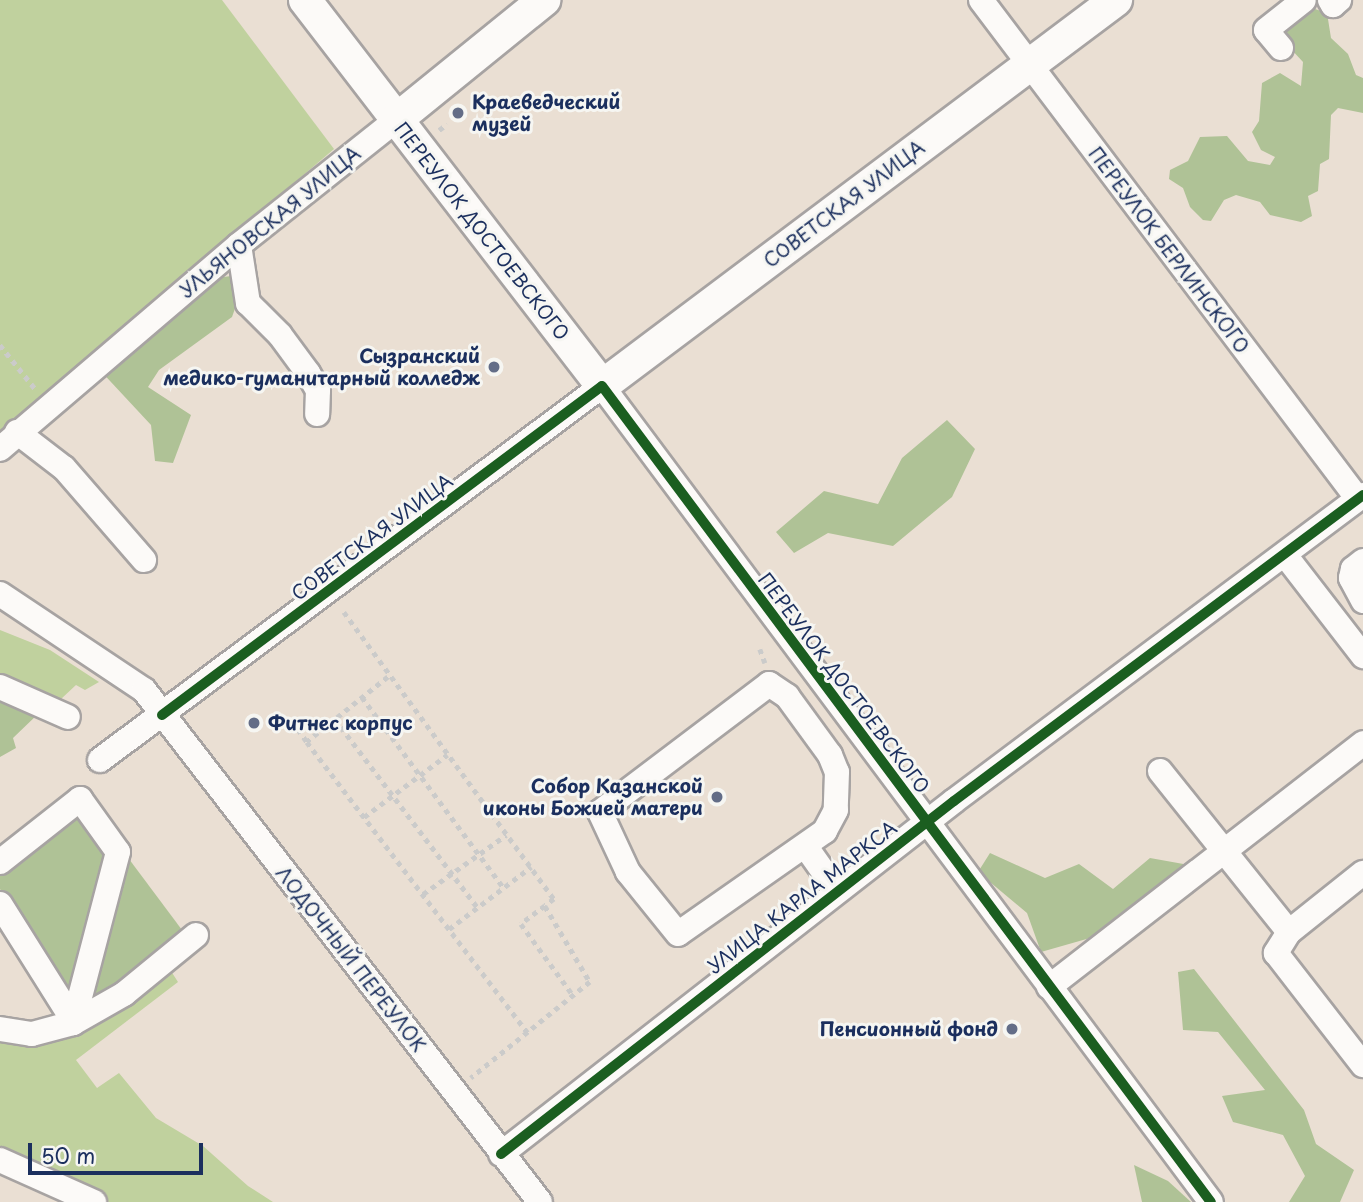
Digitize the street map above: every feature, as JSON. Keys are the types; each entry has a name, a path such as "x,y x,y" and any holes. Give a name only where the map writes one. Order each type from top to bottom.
{"main road":[{"name":"ПЕРЕУЛОК ДОСТОЕВСКОГО","path":"305,0 602,386"},
{"name":"УЛЬЯНОВСКАЯ УЛИЦА","path":"396,120 544,0"},
{"name":"СОВЕТСКАЯ УЛИЦА","path":"602,386 1116,0"}],"street":[{"name":"ПЕРЕУЛОК БЕРЛИНСКОГО","path":"981,0 1360,497"},
{"path":"1282,48 1266,30 1304,0"},
{"path":"1330,0 1333,5 1339,0"},
{"name":"УЛЬЯНОВСКАЯ УЛИЦА","path":"8,440 239,245 396,120"},
{"path":"239,245 248,303 280,335 308,373 318,390 317,414"},
{"name":"СОВЕТСКАЯ УЛИЦА","path":"100,760 602,386"},
{"name":"ПЕРЕУЛОК ДОСТОЕВСКОГО","path":"602,386 1211,1202"},
{"path":"8,440 64,468 144,560"},
{"name":"УЛИЦА КАРЛА МАРКСА","path":"501,1154 837,891 1360,497"},
{"path":"1286,555 1363,656"},
{"path":"1363,561 1353,569 1351,578 1363,601"},
{"name":"ЛОДОЧНЫЙ ПЕРЕУЛОК","path":"0,594 120,671 144,690 540,1202"},
{"path":"769,684 787,696 830,754 837,772 836,810 825,831 806,847 678,934 628,872 600,812 769,684"},
{"path":"0,687 68,718"},
{"path":"1049,987 1363,743"},
{"path":"1160,771 1289,932"},
{"path":"0,862 80,799 118,852 73,1021"},
{"path":"806,847 837,891"},
{"path":"1363,873 1289,932 1276,953 1363,1065"},
{"path":"0,904 73,1021"},
{"path":"0,1029 32,1034 73,1021 124,994 196,935"},
{"path":"0,1160 94,1202"}],"path":[{"path":"0,345 48,405"},
{"path":"344,612 388,677 554,899 521,924 573,996"},
{"path":"307,742 388,677"},
{"path":"362,697 503,888"},
{"path":"335,719 477,907"},
{"path":"298,729 528,1033"},
{"path":"364,817 447,755"},
{"path":"423,894 506,835"},
{"path":"449,929 530,867"},
{"path":"453,1092 590,982 545,906"}],"green space":[{"path":"0,0 222,0 334,149 0,434"},
{"path":"1315,9 1327,13 1331,38 1348,54 1356,75 1363,78 1363,113 1338,108 1331,115 1329,159 1320,164 1318,191 1308,196 1312,216 1301,222 1270,215 1260,202 1236,195 1224,200 1211,221 1203,220 1190,207 1183,188 1169,179 1170,170 1188,161 1200,137 1227,136 1248,161 1270,165 1275,157 1261,150 1252,132 1259,121 1262,83 1280,73 1301,86 1303,62 1290,48 1284,31"},
{"path":"231,276 243,286 232,317 159,370 148,387 191,415 173,463 155,461 151,425 97,367 209,279"},
{"path":"947,420 975,449 952,497 893,546 828,533 794,553 776,532 824,491 878,504 902,458"},
{"path":"0,630 50,650 99,682 85,690 76,685 61,699 63,706 0,680"},
{"path":"0,692 39,713 13,738 16,748 0,757"},
{"path":"80,806 114,853 67,1000 0,889 0,870"},
{"path":"990,853 1045,878 1079,864 1113,889 1150,858 1189,865 1104,934 1041,952 1027,913 978,872"},
{"path":"126,855 185,934 138,976 84,1007"},
{"path":"169,968 178,982 76,1060 97,1088 119,1073 156,1118 203,1146 248,1186 273,1202 109,1202 0,1155 0,1036 13,1041"},
{"path":"1194,969 1304,1110 1316,1144 1354,1170 1340,1202 1289,1202 1305,1176 1283,1135 1233,1122 1222,1096 1265,1090 1218,1032 1183,1030 1178,972"},
{"path":"1134,1165 1168,1181 1191,1202 1142,1202"}],"cycle path":[{"path":"162,715 602,386 1211,1202"},
{"path":"501,1154 954,801 1363,495"}],"place":[{"name":"Краеведческий музей","path":"458,113"},
{"name":"Сызранский медико-гуманитарный колледж","path":"494,367"},
{"name":"Фитнес корпус","path":"254,723"},
{"name":"Собор Казанской иконы Божией матери","path":"717,797"},
{"name":"Пенсионный фонд","path":"1012,1029"}]}
